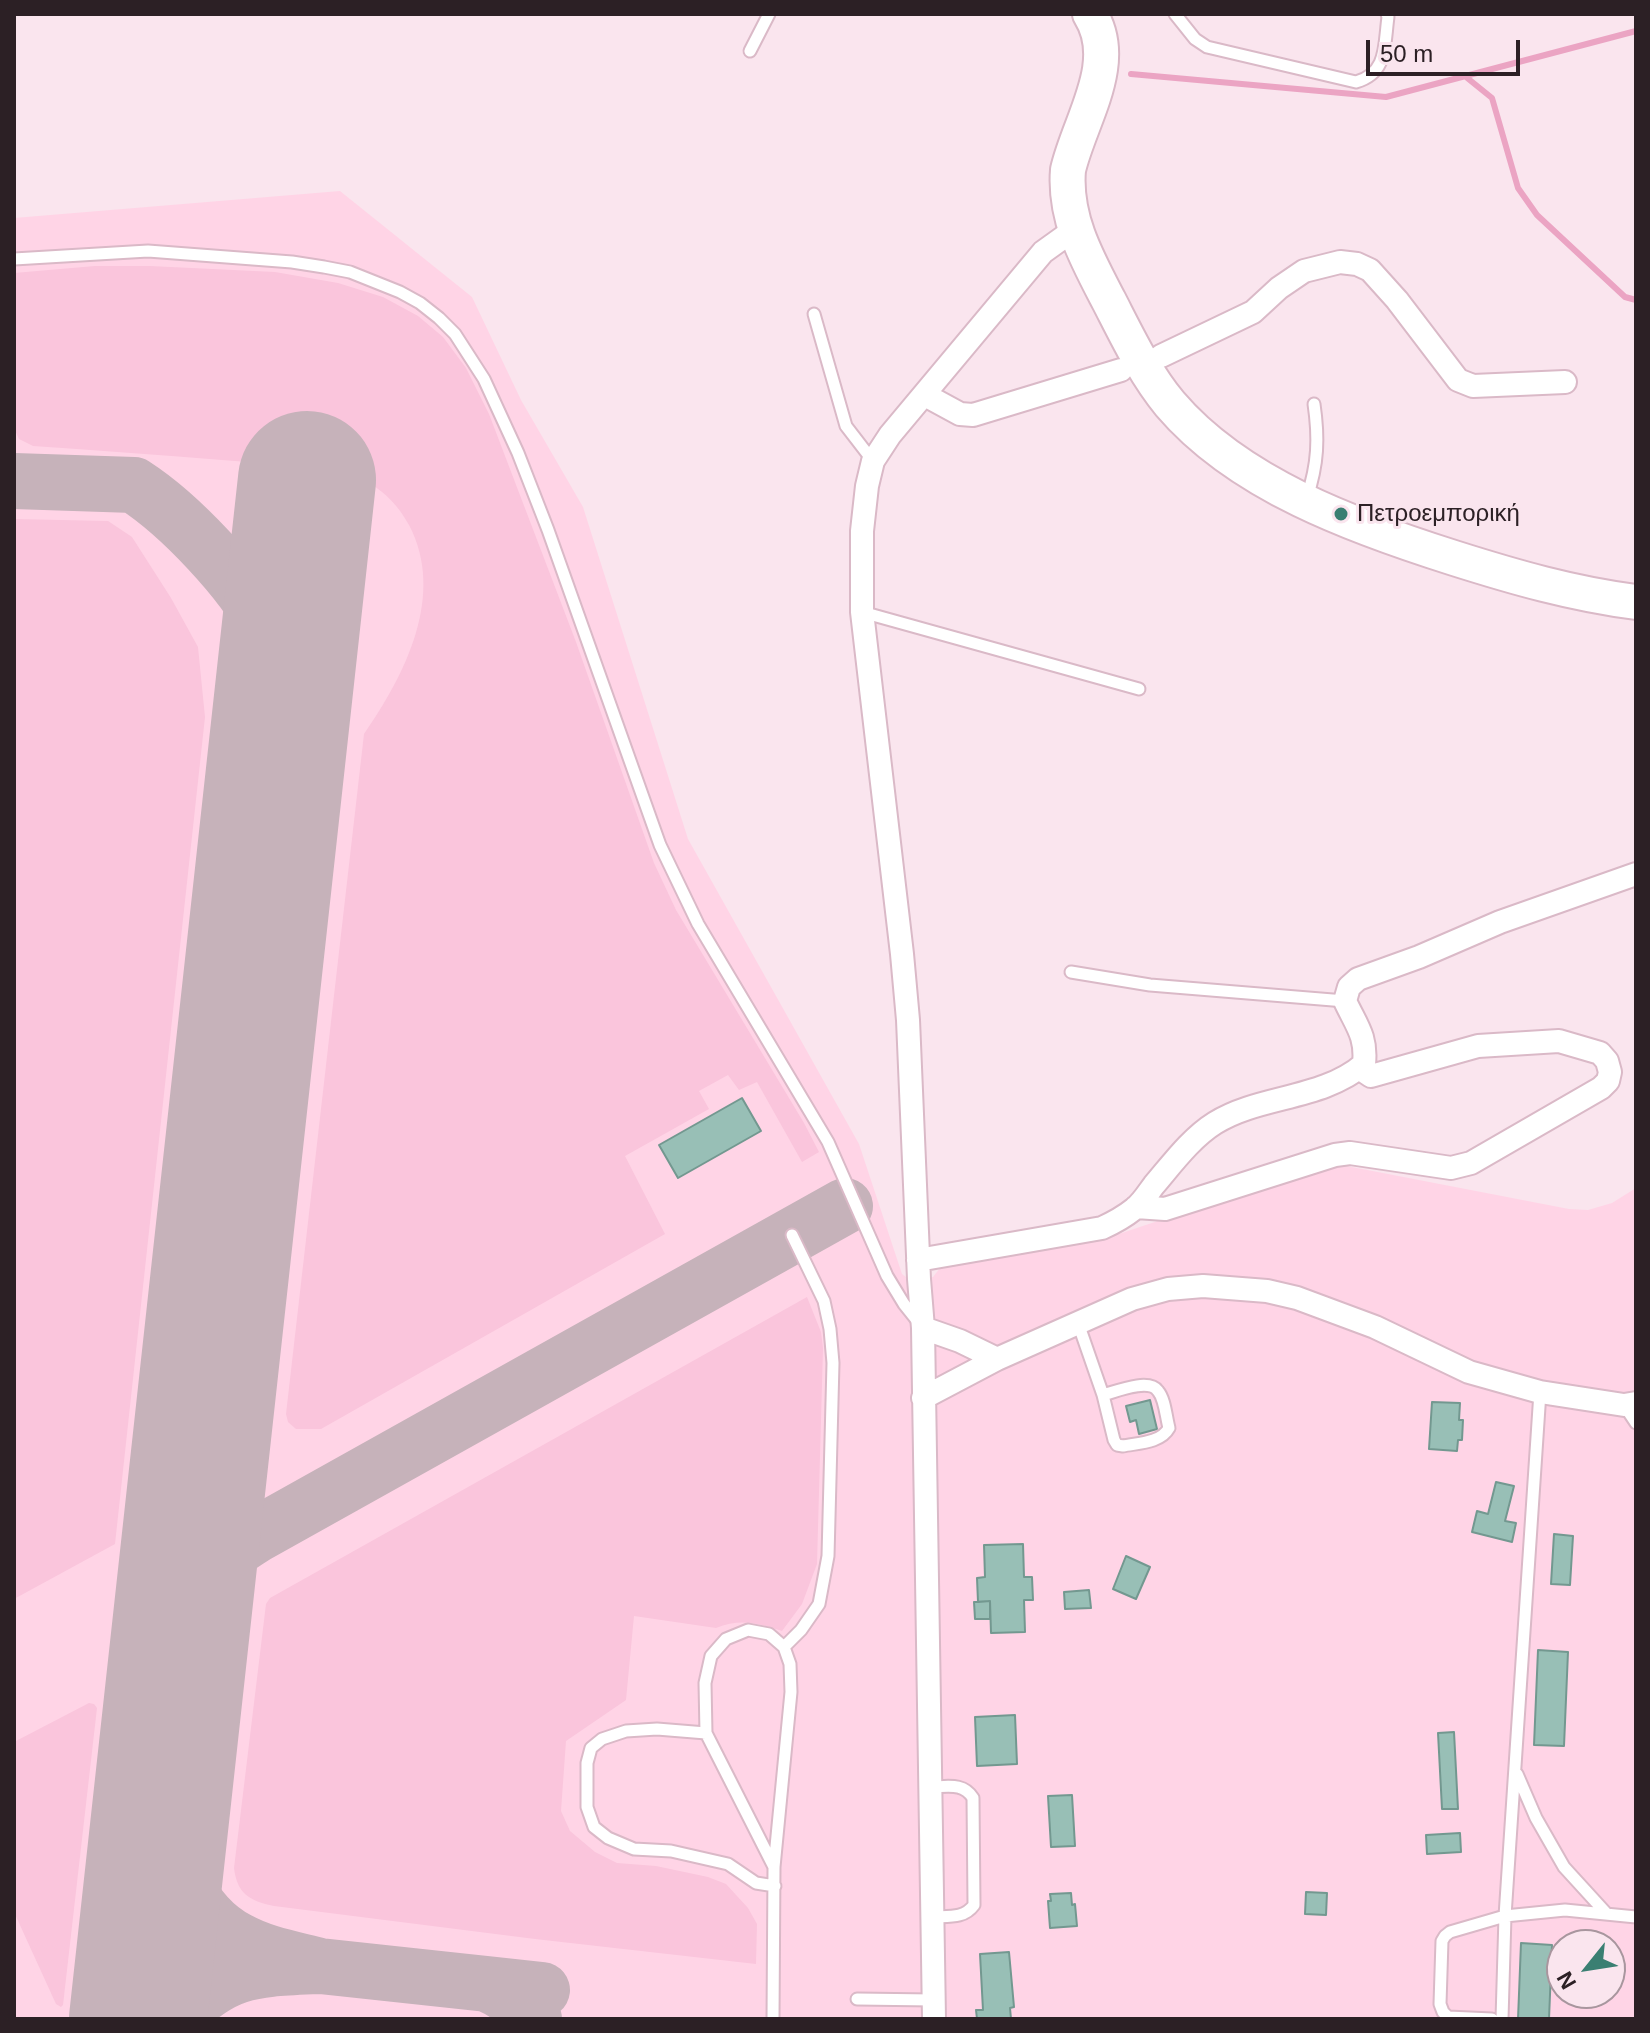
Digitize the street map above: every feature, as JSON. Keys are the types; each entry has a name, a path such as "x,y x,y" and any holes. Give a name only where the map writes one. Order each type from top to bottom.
{"main road":[{"path":"1090,14 1097,28 1102,52 1091,100 1068,170 1068,201 1075,229 1090,265 1150,376 1171,405 1226,455 1306,501 1407,543 1499,573 1581,594 1636,602"}],"street":[{"path":"934,2009 923,1328 908,1020 862,612 862,531 873,461 890,435 1043,252 1075,229"},
{"path":"1161,356 1253,312 1279,288 1304,271 1340,262 1357,264 1370,270 1458,380 1473,386 1565,382"},
{"path":"925,395 960,414 973,415 1121,370"},
{"path":"918,1260 1102,1228 1114,1223 1136,1207 1172,1163 1213,1124 1235,1113 1327,1085 1349,1076 1364,1064 1366,1048 1361,1030 1345,1001 1349,987 1358,979 1500,922 1636,874"},
{"path":"1136,1207 1165,1209 1335,1155 1350,1153 1451,1168 1471,1163 1601,1088 1608,1081 1610,1072 1607,1061 1600,1053 1559,1041 1478,1046 1371,1076 1359,1068"},
{"path":"923,1398 997,1359 1132,1299 1168,1289 1203,1286 1267,1291 1328,1308 1469,1372 1540,1392 1632,1410"},
{"path":"923,1328 997,1359"}],"lane":[{"path":"750,51 769,14"},
{"path":"1175,14 1195,39 1207,47 1356,82 1375,74 1381,64 1387,14"},
{"path":"14,259 148,251 313,265 350,272 400,292 420,303 455,334 484,379 518,453 666,858 698,924 828,1142 887,1276 923,1328"},
{"path":"814,314 846,426 873,461"},
{"path":"1306,501 1315,473 1318,449 1314,404"},
{"path":"862,612 1139,689"},
{"path":"1071,972 1150,985 1345,1001"},
{"path":"784,1647 801,1630 819,1604 826,1568 833,1363 824,1301 792,1235"},
{"path":"1078,1323 1117,1445 1166,1434 1169,1428 1160,1392 1152,1385 1103,1395"},
{"path":"1502,2019 1505,1916 1540,1392"},
{"path":"773,2019 774,1867 791,1692 790,1664 784,1647 769,1634 748,1630 726,1639 711,1656 705,1683 706,1733 774,1867"},
{"path":"706,1733 657,1729 626,1731 602,1739 591,1748 587,1763 587,1807 594,1827 608,1838 634,1849 671,1851 728,1864 756,1883 775,1886"},
{"path":"1515,1769 1536,1818 1564,1867 1606,1913"},
{"path":"930,1787 962,1787 973,1798 974,1905 962,1916 932,1917"},
{"path":"1492,2019 1448,2017 1443,2012 1440,2004 1442,1941 1450,1932 1505,1916 1565,1910 1636,1917"},
{"path":"857,1999 934,2009"}],"shaded area":[{"path":"340,191 472,297 521,400 583,507 688,839 859,1144 902,1274 910,1280 933,1277 940,1268 1107,1238 1331,1163 1569,1209 1588,1210 1612,1203 1636,1188 1636,2019 14,2019 14,218"},
{"path":"95,266 275,272 338,283 383,297 418,316 443,337 466,368 489,414 576,642 654,863 676,910 819,1152 802,1162 757,1082 739,1090 728,1075 699,1091 709,1109 625,1156 665,1234 321,1429 296,1429 288,1422 286,1414 364,734 394,686 416,634 422,606 423,579 419,552 409,525 393,502 372,485 352,476 248,462 33,446 19,439 14,428 14,273"},
{"path":"14,519 108,521 132,537 198,647 205,717 115,1544 14,1599"},
{"path":"807,1297 821,1332 823,1348 817,1564 802,1604 782,1631 749,1623 716,1628 634,1616 626,1700 566,1741 561,1811 570,1831 595,1852 617,1863 656,1866 726,1884 748,1908 757,1924 756,1964 274,1906 251,1898 241,1890 234,1868 266,1604 270,1598"},
{"path":"89,1703 97,1708 61,2007 56,2004 14,1912 14,1742"}],"building":[{"path":"742,1098 761,1131 678,1178 659,1145"},
{"path":"1150,1400 1157,1429 1139,1434 1136,1420 1130,1422 1126,1406"},
{"path":"1432,1402 1460,1403 1462,1440 1458,1440 1457,1451 1429,1449"},
{"path":"1496,1482 1514,1486 1505,1521 1516,1523 1512,1542 1472,1532 1477,1511 1488,1514"},
{"path":"1554,1534 1573,1536 1570,1585 1551,1584"},
{"path":"1023,1544 1024,1577 1032,1577 1033,1600 1024,1600 1025,1632 991,1633 990,1601 978,1602 977,1578 985,1577 984,1545"},
{"path":"1126,1556 1150,1567 1136,1599 1113,1589"},
{"path":"1089,1590 1091,1608 1065,1609 1064,1592"},
{"path":"990,1601 990,1619 975,1619 974,1602"},
{"path":"1538,1650 1568,1652 1564,1746 1534,1745"},
{"path":"1015,1715 1017,1764 977,1766 975,1717"},
{"path":"1454,1732 1458,1809 1442,1809 1438,1733"},
{"path":"1072,1795 1075,1846 1051,1847 1048,1796"},
{"path":"1460,1833 1461,1852 1427,1854 1426,1835"},
{"path":"1306,1892 1327,1893 1326,1915 1305,1914"},
{"path":"1071,1893 1077,1926 1050,1928 1050,1894"},
{"path":"1521,1943 1546,1945 1546,2009 1549,2009 1549,2019 1518,2019"},
{"path":"1009,1952 1014,2007 1010,2008 1011,2019 977,2019 976,2010 983,2010 980,1954"}],"waterway":[{"path":"1131,74 1386,97 1636,31"},
{"path":"1466,77 1492,98 1518,188 1537,215 1625,297 1636,300"}],"taxiway":[{"path":"14,481 134,485 152,498 190,531 242,590 270,635 285,682"},
{"path":"180,1641 197,1586 213,1567 241,1544 845,1206"},
{"path":"162,1806 177,1865 194,1900 206,1915 221,1929 248,1945 320,1966 276,1968 241,1974 209,1990 175,2019"},
{"path":"320,1966 487,1984"},
{"path":"534,2019 513,1998 487,1984 542,1990"}],"runway":[{"path":"138,2019 307,480"}],"place":[{"name":"Πετροεμπορική","path":"1341,514"}]}
